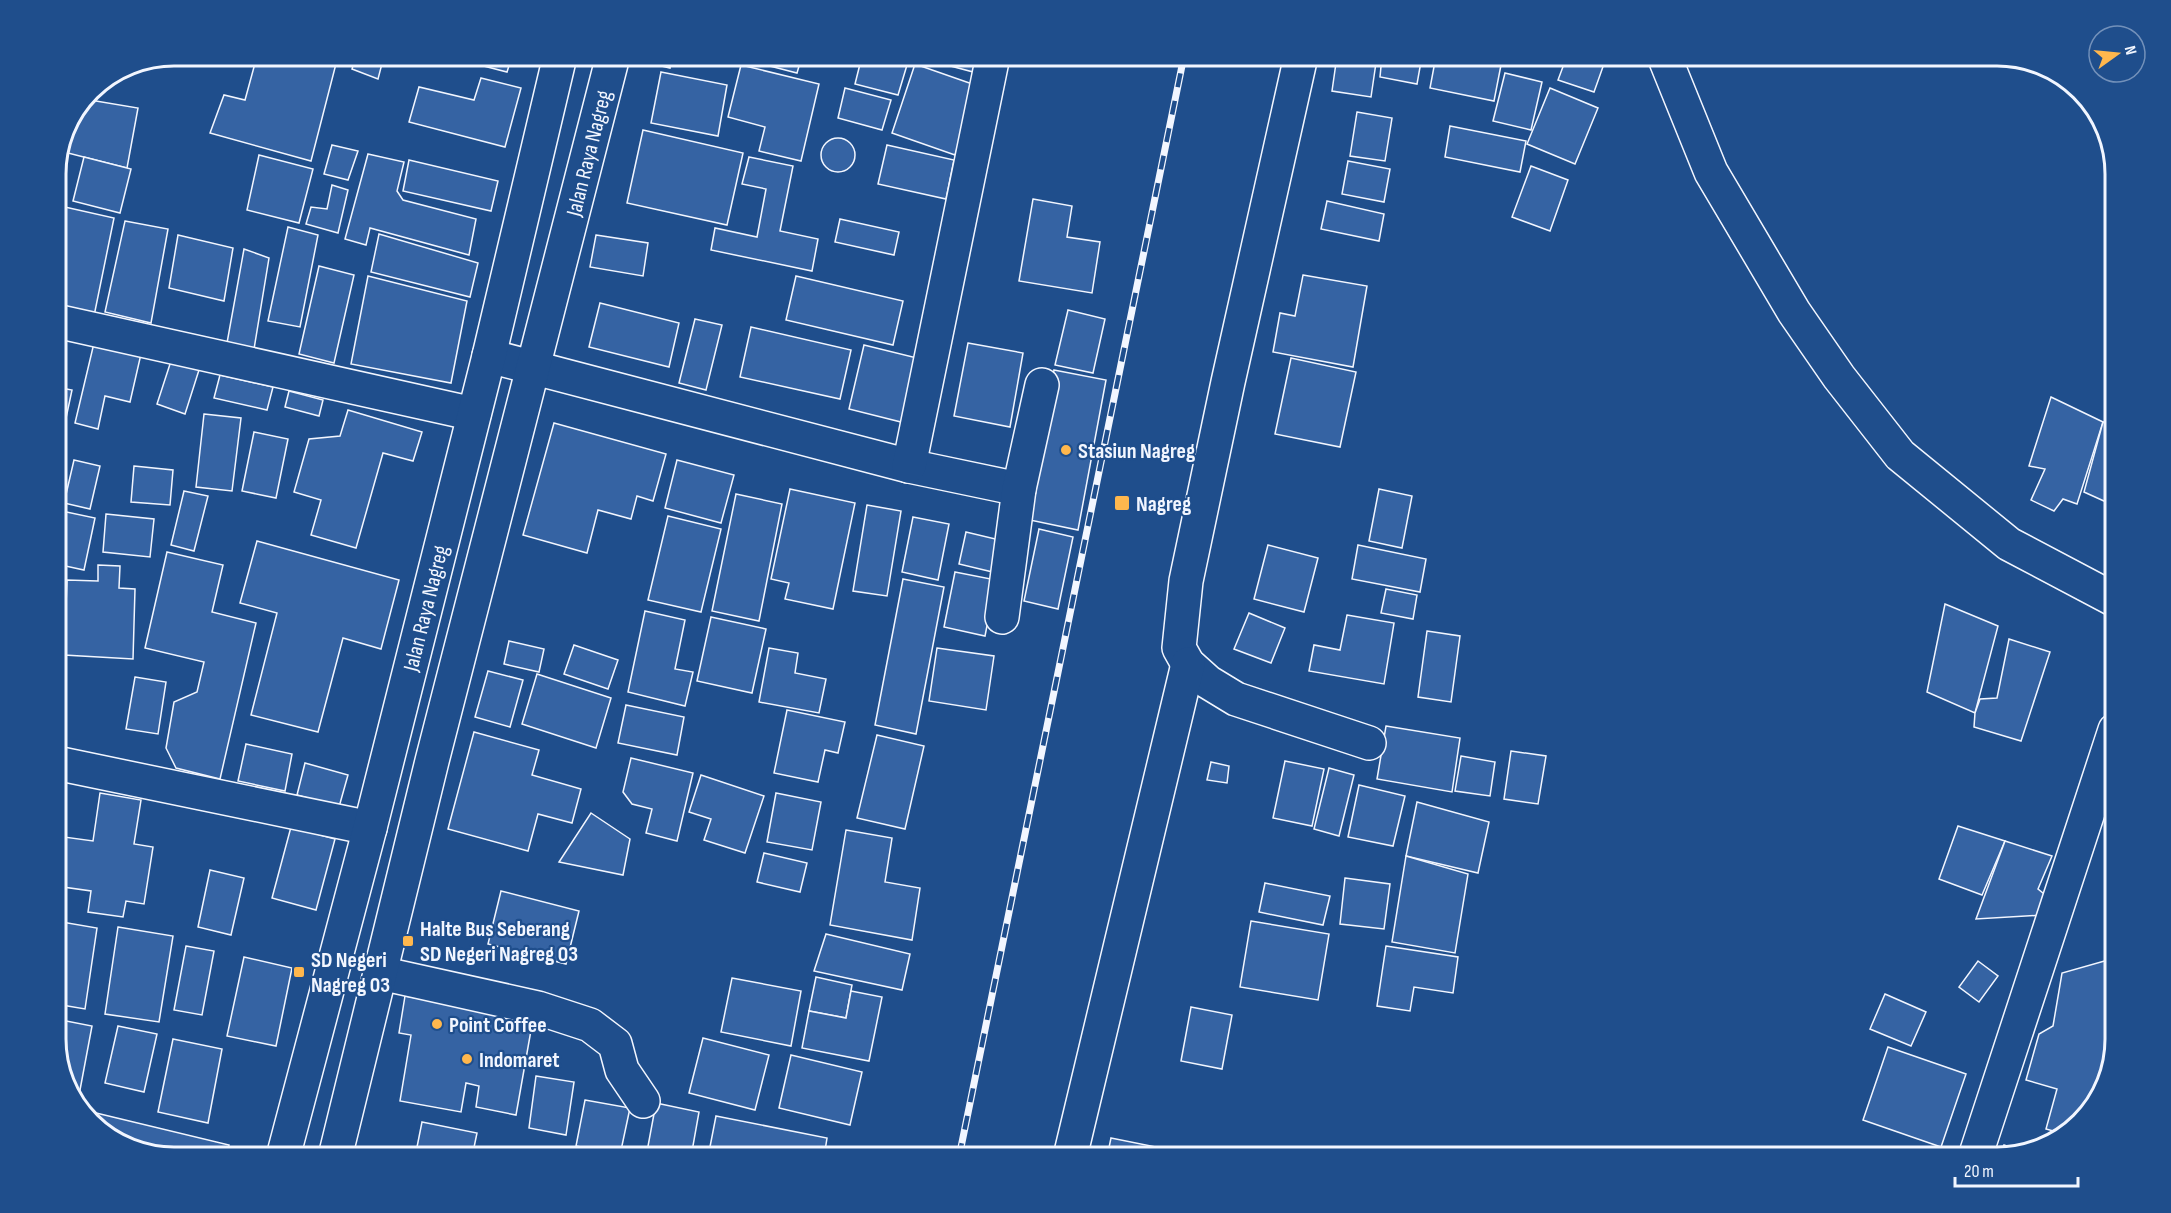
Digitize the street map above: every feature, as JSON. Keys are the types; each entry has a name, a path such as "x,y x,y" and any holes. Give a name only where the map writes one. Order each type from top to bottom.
{"main road":[{"name":"Jalan Raya Nagreg","path":"286,1147 370,828 489,356 558,66"},
{"name":"Jalan Raya Nagreg","path":"338,1147 532,368 610,66"},
{"path":"909,466 991,66"},
{"path":"1299,66 1186,581 1179,648 1188,664 1208,682 1236,699 1369,743"},
{"path":"1668,66 1711,172 1794,312 1839,377 1900,455 2009,544 2105,595"},
{"path":"66,323 474,414"},
{"path":"489,356 909,466 1019,489"},
{"path":"1002,617 1019,489 1042,386"},
{"path":"1073,1147 1188,664"},
{"path":"1979,1147 2105,761"},
{"path":"66,765 370,828"},
{"path":"380,973 538,1008 590,1025 615,1044 622,1070 643,1101"}],"building":[{"path":"254,66 335,66 311,161 210,133 224,95 245,100"},
{"path":"353,66 381,66 378,79 352,69"},
{"path":"484,66 509,66 507,72"},
{"path":"741,66 819,84 801,161 759,151 765,127 728,117"},
{"path":"770,66 799,66 797,73"},
{"path":"860,66 907,66 898,95 855,84"},
{"path":"914,66 921,66 978,86 955,155 892,133"},
{"path":"950,66 979,66 977,73"},
{"path":"1336,66 1376,66 1371,97 1332,91"},
{"path":"1381,66 1420,66 1417,84 1380,77"},
{"path":"1434,66 1501,66 1494,101 1430,88"},
{"path":"1563,66 1603,66 1594,92 1558,80"},
{"path":"661,72 727,85 718,136 651,123"},
{"path":"1505,73 1542,82 1531,130 1493,121"},
{"path":"481,78 521,88 505,147 409,122 419,87 474,100"},
{"path":"845,88 891,100 882,130 838,118"},
{"path":"1550,88 1598,108 1575,164 1527,144"},
{"path":"95,101 138,108 127,168 68,153 77,126"},
{"path":"1357,112 1392,118 1385,161 1350,156"},
{"path":"1450,126 1526,141 1520,172 1445,157"},
{"path":"643,130 743,153 727,225 627,203"},
{"path":"838,138 850,143 855,155 850,167 838,172 826,167 821,155 826,143"},
{"path":"332,145 358,151 348,180 324,174"},
{"path":"887,145 954,160 946,199 878,184"},
{"path":"368,154 404,162 397,191 403,200 476,219 469,255 370,228 366,245 345,239"},
{"path":"259,155 313,169 299,223 247,210"},
{"path":"84,157 131,169 120,213 73,201"},
{"path":"749,157 793,166 780,231 818,239 812,271 711,250 715,228 757,237 766,189 742,184"},
{"path":"409,160 498,181 491,211 403,191"},
{"path":"1348,161 1390,169 1384,202 1342,194"},
{"path":"1531,166 1568,180 1550,231 1512,217"},
{"path":"332,185 348,190 338,233 306,224 311,207 327,209"},
{"path":"1033,199 1072,206 1067,237 1100,242 1092,293 1019,281"},
{"path":"1327,201 1384,214 1379,241 1321,229"},
{"path":"66,207 114,218 94,316 66,309"},
{"path":"840,219 899,232 894,255 835,242"},
{"path":"125,221 168,229 151,323 105,312"},
{"path":"288,227 318,235 300,327 268,321"},
{"path":"379,234 478,263 470,297 371,272"},
{"path":"178,235 233,248 224,301 169,288"},
{"path":"596,235 648,243 643,276 590,267"},
{"path":"244,249 269,258 254,349 227,343"},
{"path":"319,266 354,275 334,363 299,354"},
{"path":"1303,275 1367,286 1353,367 1273,352 1280,313 1295,316"},
{"path":"368,276 467,301 451,383 351,364"},
{"path":"796,276 903,301 893,345 786,320"},
{"path":"600,303 679,323 669,367 589,347"},
{"path":"1068,310 1105,319 1093,373 1055,365"},
{"path":"695,319 722,325 706,390 679,383"},
{"path":"751,327 851,350 840,399 740,377"},
{"path":"94,343 141,354 130,402 105,396 98,429 75,423"},
{"path":"968,343 1023,353 1010,427 954,416"},
{"path":"864,345 921,359 905,423 849,409"},
{"path":"1291,358 1356,372 1340,447 1275,434"},
{"path":"171,361 199,370 185,414 157,404"},
{"name":"Stasiun Nagreg","path":"1054,370 1106,380 1078,530 1025,519"},
{"path":"220,375 273,387 267,410 214,398"},
{"path":"66,389 72,390 66,418"},
{"path":"289,391 323,400 319,416 285,407"},
{"path":"2051,397 2103,422 2077,504 2063,499 2054,511 2031,500 2045,469 2029,466"},
{"path":"348,410 422,432 413,461 383,453 356,548 311,535 321,500 294,492 309,439 340,436"},
{"path":"204,414 241,418 232,491 196,487"},
{"path":"2103,422 2105,423 2105,501 2084,492"},
{"path":"554,423 666,454 653,501 637,496 631,519 598,510 587,553 523,535"},
{"path":"254,432 288,439 276,498 242,491"},
{"path":"74,460 100,466 90,509 66,503"},
{"path":"677,460 734,475 721,523 665,508"},
{"path":"134,466 173,470 170,505 131,502"},
{"path":"790,489 855,503 833,609 785,599 789,583 771,579"},
{"path":"1379,489 1412,496 1402,548 1369,541"},
{"path":"184,491 208,496 194,551 171,545"},
{"path":"736,494 782,504 759,621 712,611"},
{"path":"867,505 901,511 887,596 853,591"},
{"path":"66,512 95,518 84,570 66,566"},
{"path":"106,514 154,519 150,557 103,552"},
{"path":"668,516 721,529 701,612 648,600"},
{"path":"913,517 949,524 938,580 902,572"},
{"path":"1039,529 1073,537 1058,609 1024,601"},
{"path":"966,532 1008,542 1001,574 959,564"},
{"path":"257,541 399,580 381,649 343,638 318,732 251,715 277,613 240,603"},
{"path":"1268,545 1318,558 1304,612 1254,599"},
{"path":"1358,545 1426,559 1420,592 1352,579"},
{"path":"167,552 223,565 212,612 256,623 220,779 176,768 166,748 174,702 197,692 204,662 145,648"},
{"path":"98,565 120,566 119,588 135,589 133,659 66,655 67,580 98,581"},
{"path":"955,572 996,580 985,636 944,627"},
{"path":"903,579 944,587 916,734 875,725"},
{"path":"1386,589 1417,595 1413,619 1381,613"},
{"path":"1945,604 1998,626 1975,713 1927,692"},
{"path":"645,611 685,620 675,669 693,672 685,706 628,692"},
{"path":"1249,613 1285,628 1271,663 1234,649"},
{"path":"1347,615 1394,623 1384,684 1309,671 1314,645 1340,650"},
{"path":"711,617 766,629 752,693 697,681"},
{"path":"1427,631 1460,636 1451,702 1418,697"},
{"path":"2009,639 2050,652 2021,741 1974,727 1975,713 1980,699 1997,698"},
{"path":"509,641 544,649 539,672 504,664"},
{"path":"574,645 618,660 608,689 564,674"},
{"path":"769,648 798,653 795,673 826,679 819,713 759,702"},
{"path":"937,648 994,656 986,710 929,701"},
{"path":"488,671 523,680 510,727 475,717"},
{"path":"537,674 611,698 596,748 522,724"},
{"path":"135,677 166,682 158,734 126,729"},
{"path":"626,705 684,717 677,755 618,743"},
{"path":"787,710 845,722 838,753 825,750 818,782 774,773"},
{"path":"1386,726 1460,738 1452,792 1377,779"},
{"path":"474,732 539,750 532,775 581,789 572,823 538,814 528,851 448,829"},
{"path":"877,735 924,746 905,829 857,818"},
{"path":"246,744 292,754 285,791 238,781"},
{"path":"1511,751 1546,756 1538,804 1504,799"},
{"path":"1461,756 1495,762 1490,796 1455,791"},
{"path":"631,758 693,773 677,841 646,833 652,809 632,804 623,792"},
{"path":"1285,761 1324,769 1312,826 1273,818"},
{"path":"1211,762 1229,766 1227,783 1207,780"},
{"path":"305,763 348,775 339,807 297,795"},
{"path":"1329,768 1354,775 1339,836 1314,829"},
{"path":"701,775 764,796 745,853 704,840 711,819 689,812"},
{"path":"1359,785 1405,796 1393,846 1348,837"},
{"path":"100,793 141,800 134,844 153,847 144,904 126,901 123,917 88,912 91,891 66,887 66,837 93,841"},
{"path":"776,793 821,802 812,850 767,842"},
{"path":"1417,802 1489,822 1478,873 1406,856"},
{"path":"591,813 630,839 623,875 559,862"},
{"path":"1958,826 2005,841 1982,895 1939,879"},
{"path":"291,827 335,839 316,910 272,898"},
{"path":"846,830 892,838 885,882 920,888 912,940 830,925"},
{"path":"2005,841 2052,856 2038,889 2048,897 2043,915 1976,919"},
{"path":"764,853 807,863 800,892 757,882"},
{"path":"1406,856 1468,874 1455,953 1392,942"},
{"path":"210,870 244,878 231,935 198,927"},
{"path":"1345,878 1390,884 1384,929 1340,924"},
{"path":"1265,883 1330,896 1323,925 1259,912"},
{"path":"501,891 579,911 566,964 488,944"},
{"path":"1251,921 1329,934 1318,1000 1240,987"},
{"path":"66,923 97,928 85,1009 66,1006"},
{"path":"118,927 173,936 159,1022 105,1014"},
{"path":"826,934 910,954 902,990 814,971"},
{"path":"186,946 214,951 202,1015 174,1010"},
{"path":"1386,946 1458,957 1453,993 1414,987 1410,1011 1377,1006"},
{"path":"244,957 292,968 276,1046 227,1036"},
{"path":"1978,961 1998,976 1979,1002 1959,987"},
{"path":"2105,961 2105,1039 2101,1067 2094,1087 2078,1110 2054,1131 2046,1129 2057,1089 2026,1080 2039,1034 2053,1026 2062,973"},
{"path":"816,977 852,985 846,1018 809,1011"},
{"path":"732,978 801,991 791,1046 721,1032"},
{"path":"851,991 882,997 869,1061 802,1048 809,1011 846,1018"},
{"path":"1885,994 1926,1012 1911,1046 1870,1029"},
{"name":"Indomaret","path":"405,996 533,1019 516,1115 476,1107 479,1086 466,1083 461,1112 400,1101 411,1035 399,1033"},
{"path":"1191,1007 1232,1015 1222,1069 1181,1061"},
{"path":"66,1021 92,1026 80,1092 68,1060"},
{"path":"118,1026 157,1034 144,1092 105,1083"},
{"path":"703,1038 769,1055 755,1110 689,1093"},
{"path":"173,1039 222,1049 208,1123 158,1112"},
{"path":"1888,1047 1966,1074 1941,1147 1863,1120"},
{"path":"791,1055 862,1072 850,1125 779,1108"},
{"path":"536,1076 574,1082 566,1135 529,1128"},
{"path":"585,1100 630,1108 622,1147 576,1146"},
{"path":"656,1103 699,1112 693,1147 648,1147"},
{"path":"96,1113 229,1145 228,1147 174,1147 146,1143 114,1129"},
{"path":"716,1116 827,1138 826,1147 710,1147"},
{"path":"422,1122 477,1133 474,1147 417,1147"},
{"path":"1111,1138 1156,1147 1109,1147"}],"railway":[{"path":"961,1147 1182,66"}],"place":[{"name":"Stasiun Nagreg","path":"1066,450"},
{"name":"Nagreg","path":"1122,503"},
{"name":"Halte Bus Seberang SD Negeri Nagreg 03","path":"408,941"},
{"name":"SD Negeri Nagreg 03","path":"299,972"},
{"name":"Point Coffee","path":"437,1024"},
{"name":"Indomaret","path":"467,1059"}]}
